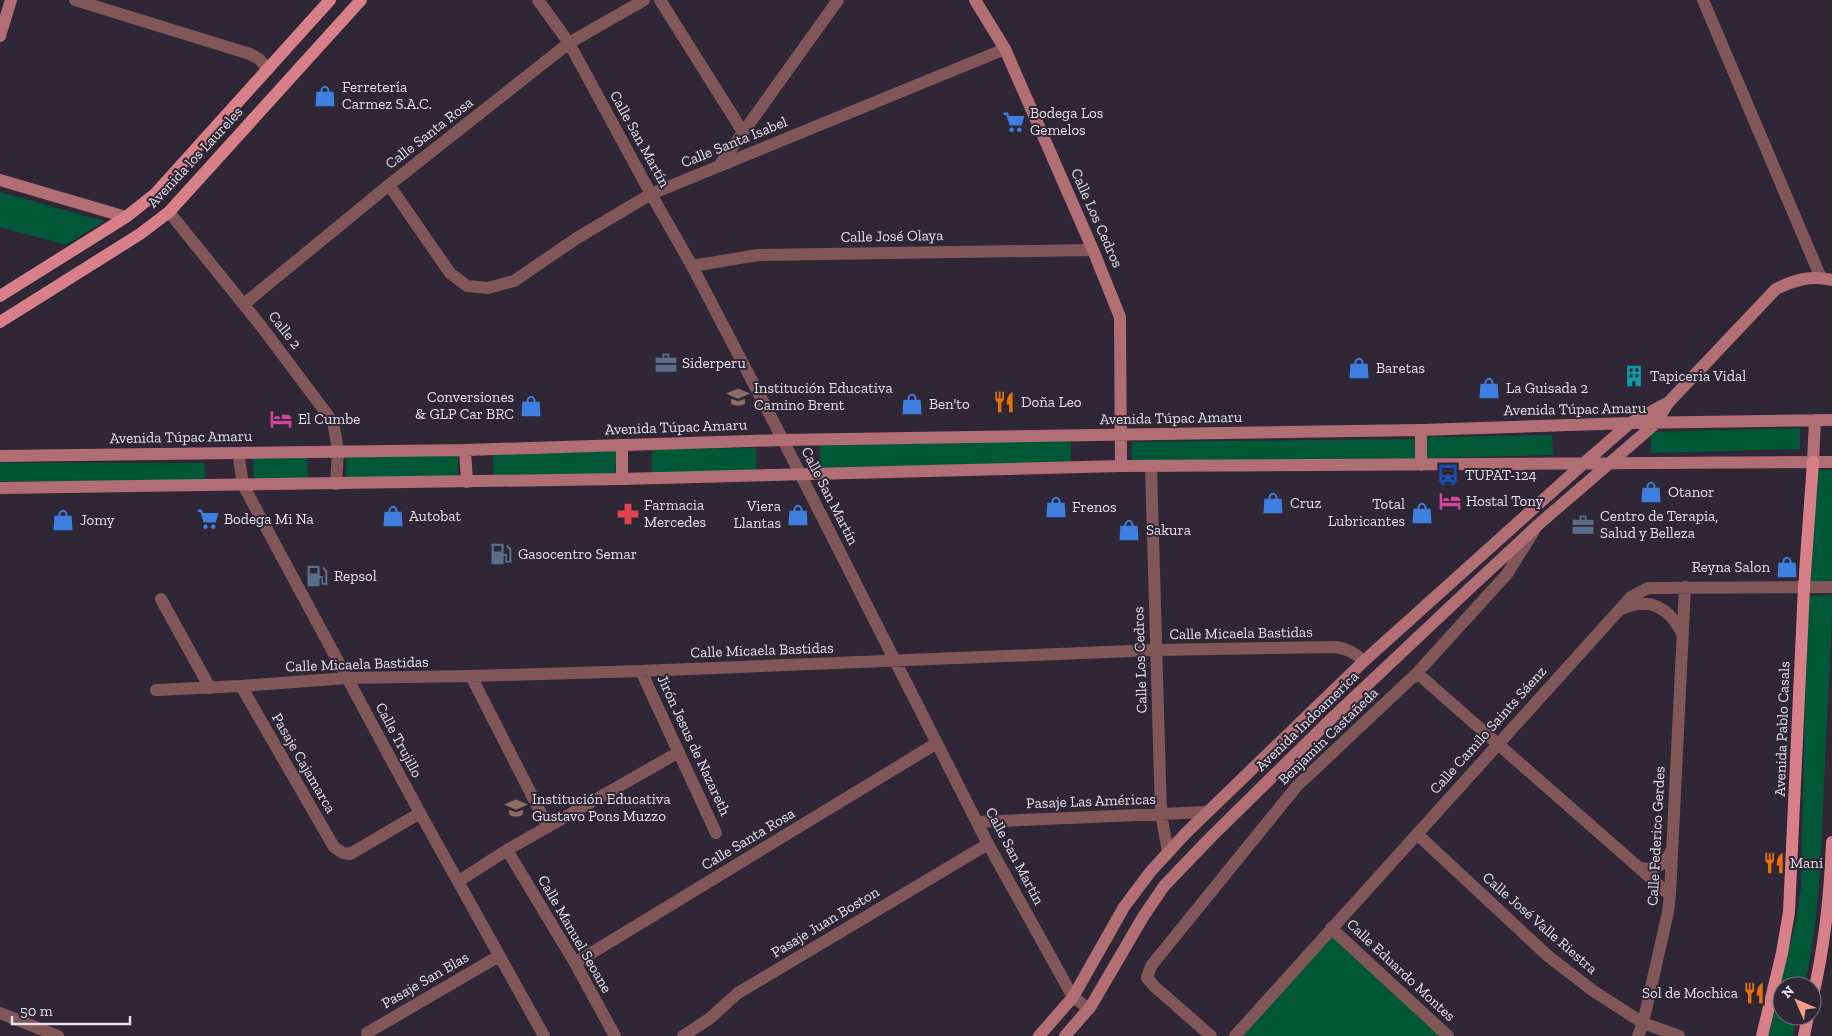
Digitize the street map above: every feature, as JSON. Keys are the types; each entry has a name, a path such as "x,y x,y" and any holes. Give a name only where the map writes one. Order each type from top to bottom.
{"main road":[{"path":"0,36 11,0"},
{"name":"Avenida los Laureles","path":"0,296 126,218 155,194 330,0"},
{"name":"Avenida los Laureles","path":"0,322 140,234 169,212 362,0"},
{"name":"Calle Los Cedros","path":"975,0 1005,49 1118,308 1122,325 1121,466"},
{"path":"0,180 126,218"},
{"path":"1630,423 1668,403 1776,290 1802,279 1827,279"},
{"name":"Avenida Indoamerica","path":"1065,1036 1089,1009 1142,917 1164,886 1330,720 1539,524 1655,424 1668,403"},
{"name":"Avenida Pablo Casals","path":"1762,1036 1790,912 1804,587 1815,420"},
{"name":"Avenida Túpac Amaru","path":"0,456 338,450 465,450 783,440 1421,430 1630,423 1832,420"},
{"name":"Avenida Indoamerica","path":"1039,1036 1073,997 1124,908 1151,871 1168,852 1364,661 1630,423"},
{"path":"1421,430 1421,465"},
{"path":"622,444 622,479"},
{"path":"465,450 467,482"},
{"path":"0,488 622,479 1121,466 1832,462"},
{"path":"1818,976 1828,917 1832,842"}],"street":[{"path":"75,0 250,54 259,59 268,68"},
{"name":"Calle San Martín","path":"538,0 569,43 692,266 801,475 988,844 1073,997 1089,1009"},
{"name":"Calle Santa Rosa","path":"244,304 389,185 569,43 644,0"},
{"path":"660,0 743,132"},
{"path":"719,166 838,0"},
{"path":"1703,0 1827,279"},
{"name":"Calle Santa Isabel","path":"389,185 450,273 467,286 488,288 514,281 577,238 651,194 1005,49"},
{"name":"Calle 2","path":"169,212 244,304 333,422 338,450 336,484"},
{"name":"Calle José Olaya","path":"692,266 785,254 1093,250"},
{"name":"Calle Trujillo","path":"238,453 243,485 420,813 544,1036"},
{"name":"Calle Los Cedros","path":"1151,467 1161,814 1168,852"},
{"name":"Benjamin Castañeda","path":"1210,1036 1147,978 1151,966 1297,786 1417,673 1507,574 1539,524"},
{"name":"Calle Federico Gerdes","path":"1638,1036 1643,1023 1668,912 1670,895 1685,587"},
{"name":"Calle Camilo Saints Sáenz","path":"1235,1036 1631,597 1648,588 1832,587"},
{"path":"161,599 210,688"},
{"path":"1619,610 1633,604 1649,604 1664,609 1675,620 1682,634"},
{"name":"Calle Micaela Bastidas","path":"156,690 347,678 642,671 1155,650 1336,647 1348,649 1364,661"},
{"name":"Jirón Jesus de Nazareth","path":"642,671 716,833"},
{"path":"1417,673 1670,895"},
{"path":"471,676 548,827"},
{"name":"Pasaje Cajamarca","path":"241,686 334,847 343,853 350,854 420,813"},
{"name":"Calle Santa Rosa","path":"575,964 937,743"},
{"path":"459,881 507,850 679,752"},
{"name":"Pasaje Las Américas","path":"977,822 1207,812"},
{"name":"Calle José Valle Riestra","path":"1417,834 1548,956 1592,990 1643,1023 1679,1036"},
{"name":"Pasaje Juan Boston","path":"683,1036 709,1019 738,993 988,844"},
{"name":"Calle Manuel Seoane","path":"507,850 575,964 615,1036"},
{"path":"1640,868 1650,870 1660,867 1668,860 1672,851"},
{"name":"Calle Eduardo Montes","path":"1331,928 1448,1036"},
{"name":"Pasaje San Blas","path":"367,1033 499,956"},
{"path":"0,1014 58,1036"}],"green space":[{"path":"0,192 104,221 66,245 0,227"},
{"path":"1800,428 1800,449 1651,453 1651,432"},
{"path":"1552,435 1553,455 1426,458 1426,437"},
{"path":"1416,439 1416,459 1132,463 1132,442"},
{"path":"1071,441 1071,465 820,468 820,443"},
{"path":"756,448 756,471 652,472 652,449"},
{"path":"617,451 615,475 494,477 493,454"},
{"path":"458,455 458,478 346,479 346,456"},
{"path":"307,458 308,480 254,481 253,459"},
{"path":"0,463 204,463 206,482 0,481"},
{"path":"1817,470 1832,470 1832,584 1810,583"},
{"path":"1832,595 1818,902 1806,976 1782,976 1796,921 1801,887 1807,596"},
{"path":"1329,933 1447,1036 1239,1036"},
{"path":"1772,1013 1772,1026 1794,1026 1792,1036 1766,1036"}],"place":[{"name":"Ferretería Carmez S.A.C.","path":"325,96"},
{"name":"Bodega Los Gemelos","path":"1014,122"},
{"name":"Siderperu","path":"666,363"},
{"name":"Baretas","path":"1359,368"},
{"name":"Tapiceria Vidal","path":"1634,376"},
{"name":"La Guisada 2","path":"1489,388"},
{"name":"Institución Educativa Camino Brent","path":"738,397"},
{"name":"Doña Leo","path":"1004,402"},
{"name":"Ben'to","path":"912,404"},
{"name":"Conversiones & GLP Car BRC","path":"531,406"},
{"name":"El Cumbe","path":"281,419"},
{"name":"TUPAT-124","path":"1448,475"},
{"name":"Otanor","path":"1651,492"},
{"name":"Hostal Tony","path":"1450,501"},
{"name":"Cruz","path":"1273,503"},
{"name":"Frenos","path":"1056,507"},
{"name":"Total Lubricantes","path":"1422,513"},
{"name":"Farmacia Mercedes","path":"628,514"},
{"name":"Viera Llantas","path":"798,515"},
{"name":"Autobat","path":"393,516"},
{"name":"Bodega Mi Na","path":"208,519"},
{"name":"Jomy","path":"63,520"},
{"name":"Centro de Terapia, Salud y Belleza","path":"1583,525"},
{"name":"Sakura","path":"1129,530"},
{"name":"Gasocentro Semar","path":"501,554"},
{"name":"Reyna Salon","path":"1787,567"},
{"name":"Repsol","path":"317,576"},
{"name":"Institución Educativa Gustavo Pons Muzzo","path":"516,808"},
{"name":"Mani","path":"1774,863"},
{"name":"Sol de Mochica","path":"1754,993"}]}
